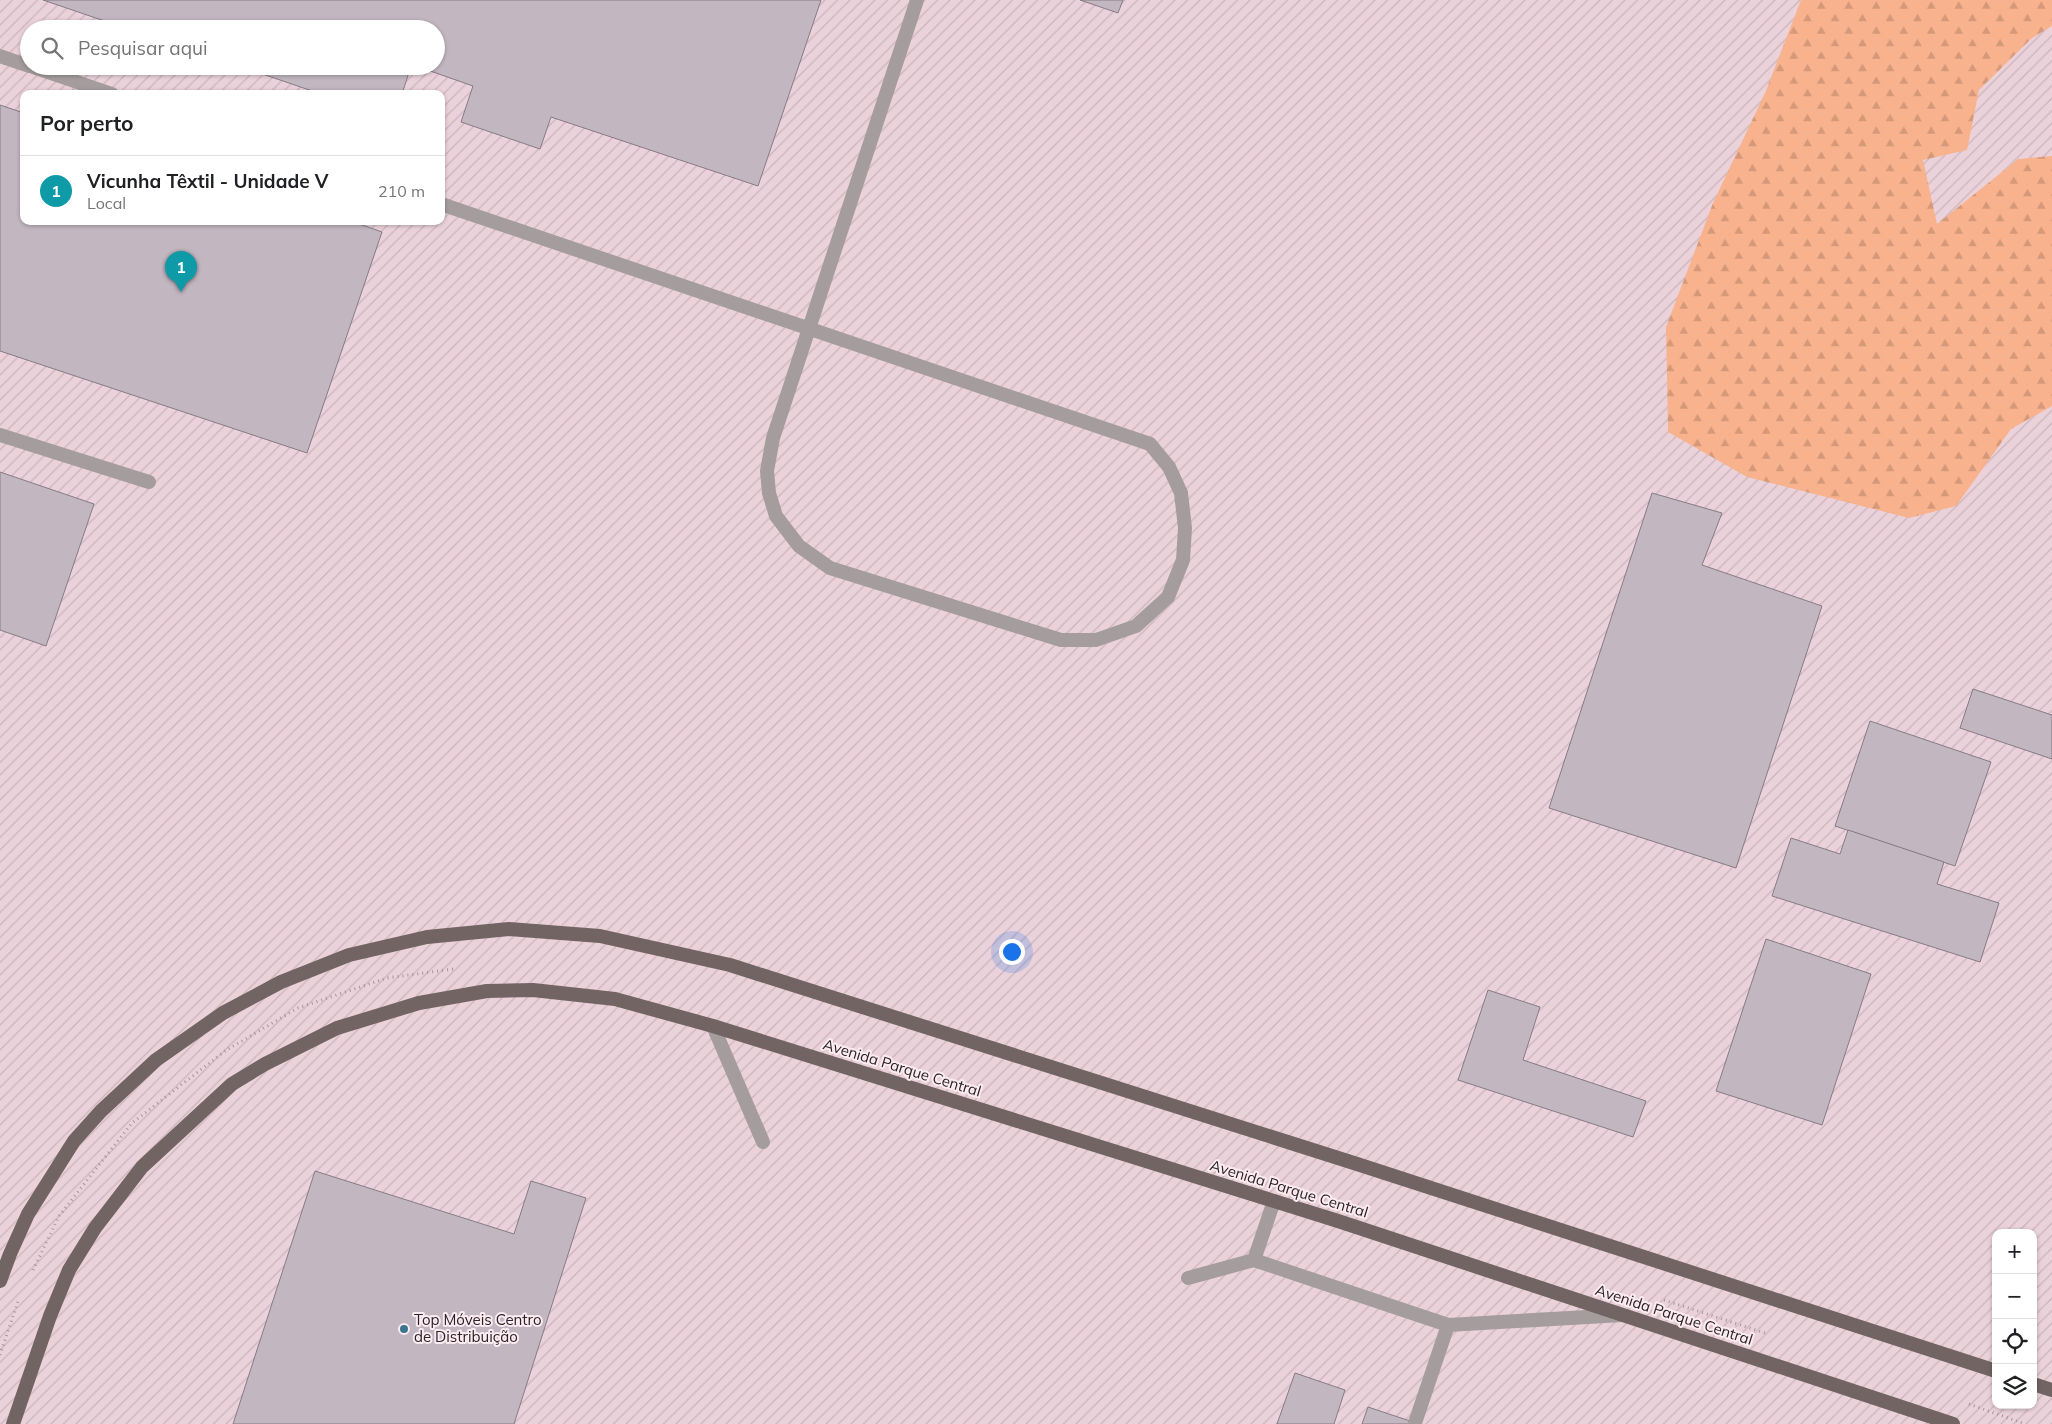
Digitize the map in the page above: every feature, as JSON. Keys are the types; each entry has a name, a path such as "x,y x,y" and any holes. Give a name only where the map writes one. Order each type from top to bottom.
{"main road":[{"path":"0,1281 28,1214 74,1141 101,1112 156,1060 223,1013 281,982 349,955 427,937 509,929 600,936 730,965 1376,1170 1992,1370"},
{"name":"Avenida Parque Central","path":"13,1424 50,1316 69,1270 95,1228 142,1167 232,1084 265,1064 337,1028 419,1003 487,991 533,990 615,999 712,1026 1274,1201 1953,1424"},
{"path":"2037,1385 2052,1390"}],"lane":[{"path":"445,205 810,327 1150,444 1169,467 1181,493 1185,528 1183,560 1168,597 1136,626 1096,640 1061,640 830,568 799,546 776,516 769,493 767,471 773,438 810,327 917,0"},
{"path":"0,56 20,63"},
{"path":"56,75 100,90"},
{"path":"0,435 149,482"},
{"path":"712,1026 763,1142"},
{"path":"1254,1260 1274,1201"},
{"path":"1188,1278 1254,1260 1448,1324 1622,1315"},
{"path":"1414,1423 1448,1324"}],"path":[{"path":"31,1274 59,1216 132,1123 225,1051 298,1008 387,978 462,968"},
{"path":"0,1355 22,1291"},
{"path":"1657,1298 1770,1335"},
{"path":"1968,1404 2025,1424"}],"shaded area":[{"path":"0,0 2052,0 2052,1424 0,1424"}],"green space":[{"path":"1801,0 2052,0 2052,26 2032,38 1979,90 1967,150 1923,160 1937,224 2018,159 2052,156 2052,406 2011,429 1956,506 1909,518 1747,477 1668,432 1666,327 1713,203 1765,93"}],"building":[{"path":"43,0 821,0 758,186 551,117 540,149 461,122 473,86 442,75 445,75 445,20 102,20"},
{"path":"1080,0 1123,0 1118,13"},
{"path":"265,75 408,75 403,90 309,90"},
{"path":"0,105 20,112 20,225 362,225 382,232 307,453 0,351"},
{"path":"0,472 94,504 46,646 0,630"},
{"path":"1652,493 1722,513 1702,565 1822,606 1736,868 1549,808"},
{"path":"1973,689 2052,715 2052,759 1960,728"},
{"path":"1870,721 1991,762 1955,866 1835,826"},
{"path":"1848,830 1944,862 1937,884 1999,903 1980,962 1772,896 1791,838 1840,854"},
{"path":"1766,939 1871,974 1822,1125 1716,1091"},
{"path":"1488,990 1540,1007 1523,1060 1646,1101 1633,1137 1458,1080"},
{"name":"Top Móveis Centro de Distribuição","path":"315,1171 514,1234 531,1181 586,1198 514,1424 233,1424"},
{"path":"1295,1373 1345,1390 1334,1424 1277,1424"},
{"path":"1368,1407 1419,1424 1362,1424"}],"place":[{"name":"Vicunha Têxtil - Unidade V","path":"181,292"},
{"name":"Top Móveis Centro de Distribuição","path":"404,1329"}]}
